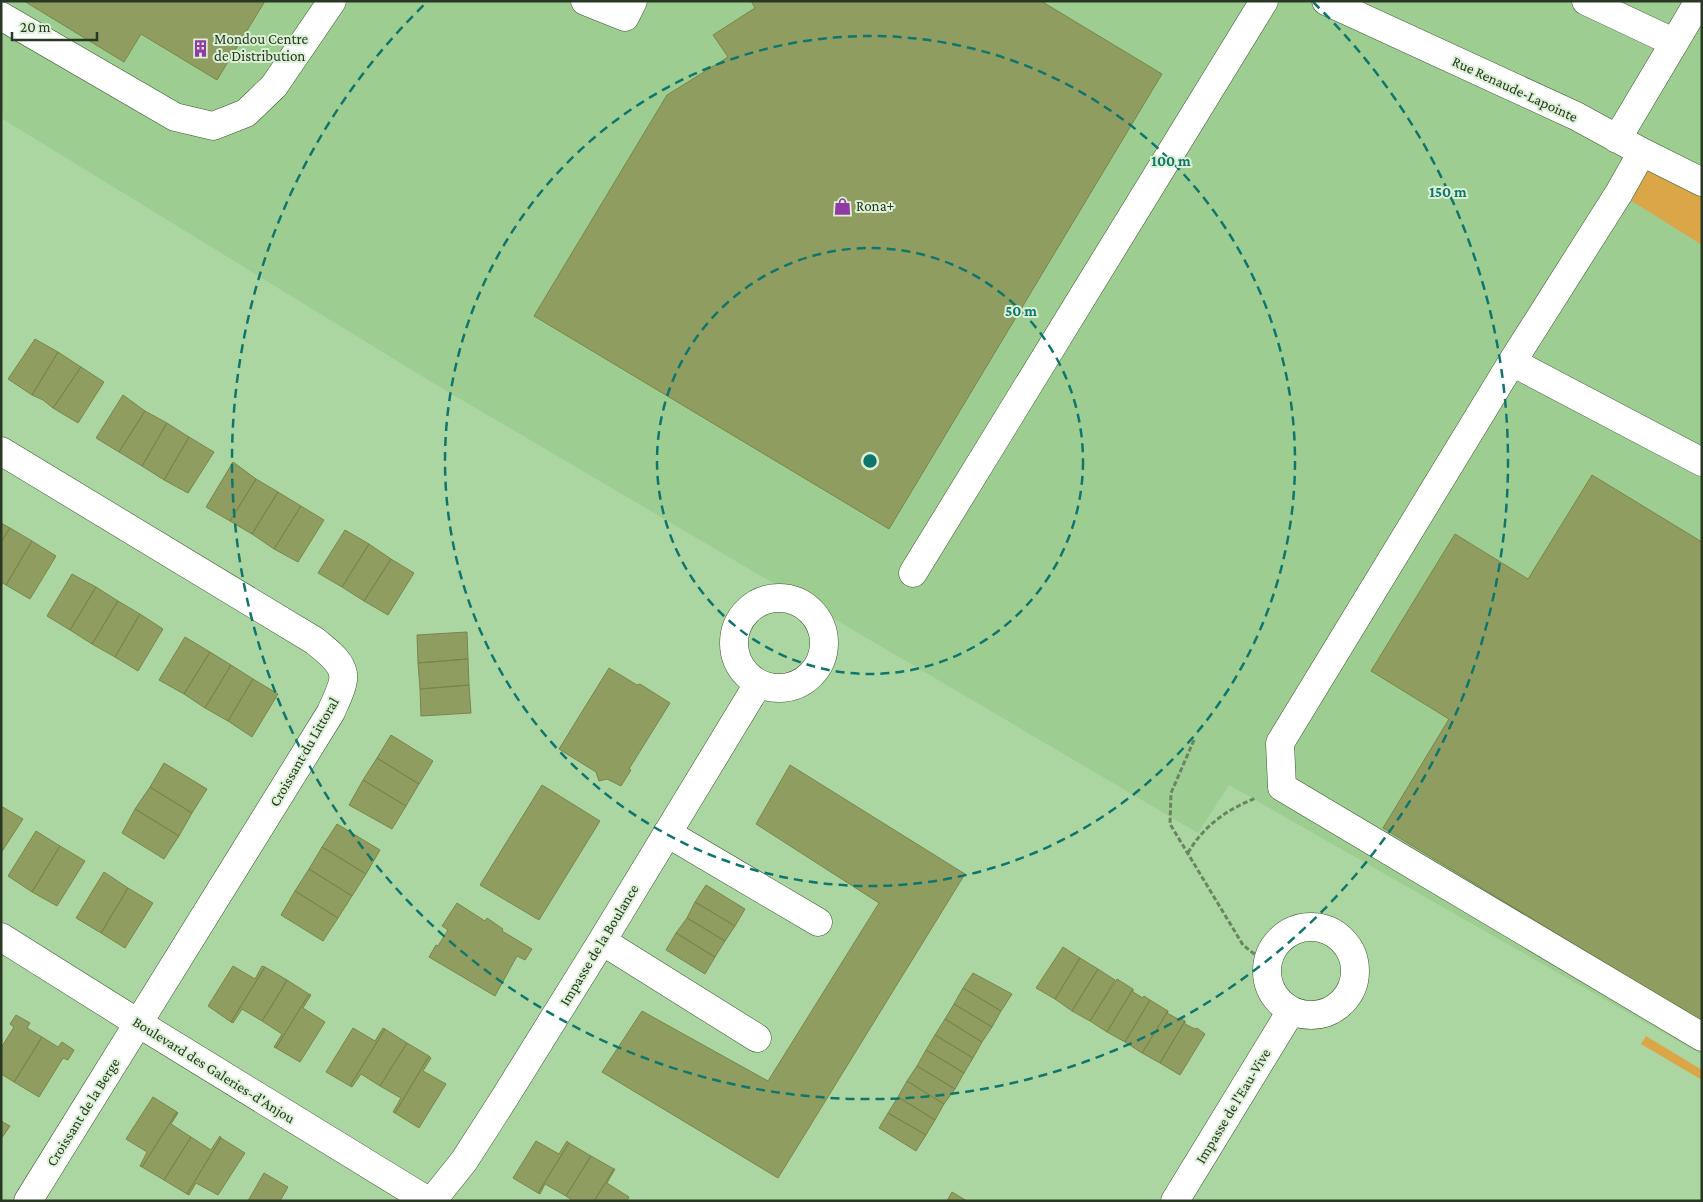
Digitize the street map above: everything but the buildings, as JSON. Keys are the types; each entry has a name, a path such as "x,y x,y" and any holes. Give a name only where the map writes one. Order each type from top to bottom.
{"street":[{"path":"1,16 175,117 213,126 246,113 274,86 332,1"},
{"path":"585,1 625,17 633,1"},
{"path":"912,573 1264,1"},
{"name":"Rue Renaude-Lapointe","path":"1326,1 1576,116 1702,182"},
{"path":"1586,1 1674,42"},
{"path":"1617,139 1699,1"},
{"path":"1642,152 1280,743 1282,787 1702,1037"},
{"path":"1512,362 1702,462"},
{"name":"Croissant du Littoral","path":"1,452 314,641 334,657 343,674 339,693 331,712 138,1023"},
{"name":"Impasse de la Boulance","path":"432,1201 464,1161 602,941 758,684"},
{"path":"667,833 818,922"},
{"path":"1304,927 1319,927 1332,932 1344,942 1352,954 1356,969 1354,984 1347,998 1335,1009 1321,1015 1306,1016 1291,1012 1271,992 1267,978 1267,964 1271,951 1291,931 1304,927"},
{"name":"Boulevard des Galeries-d'Anjou","path":"1,936 138,1023 428,1201"},
{"path":"602,941 757,1038"},
{"name":"Impasse de l'Eau-Vive","path":"1175,1201 1291,1012"},
{"name":"Croissant de la Berge","path":"28,1201 138,1023"}],"path":[{"path":"1194,740 1171,794 1170,824 1243,945 1267,964"},
{"path":"1188,853 1204,830 1226,812 1235,806 1282,787"}],"shaded area":[{"path":"1,1 1702,1 1702,1055 1229,785 1198,833 433,383 1,118"},
{"path":"1642,152 1702,184 1702,245 1619,193"},
{"path":"1646,1036 1702,1070 1702,1080 1641,1044"}],"place":[{"name":"Mondou Centre de Distribution","path":"200,48"},
{"name":"Rona+","path":"842,206"}]}
